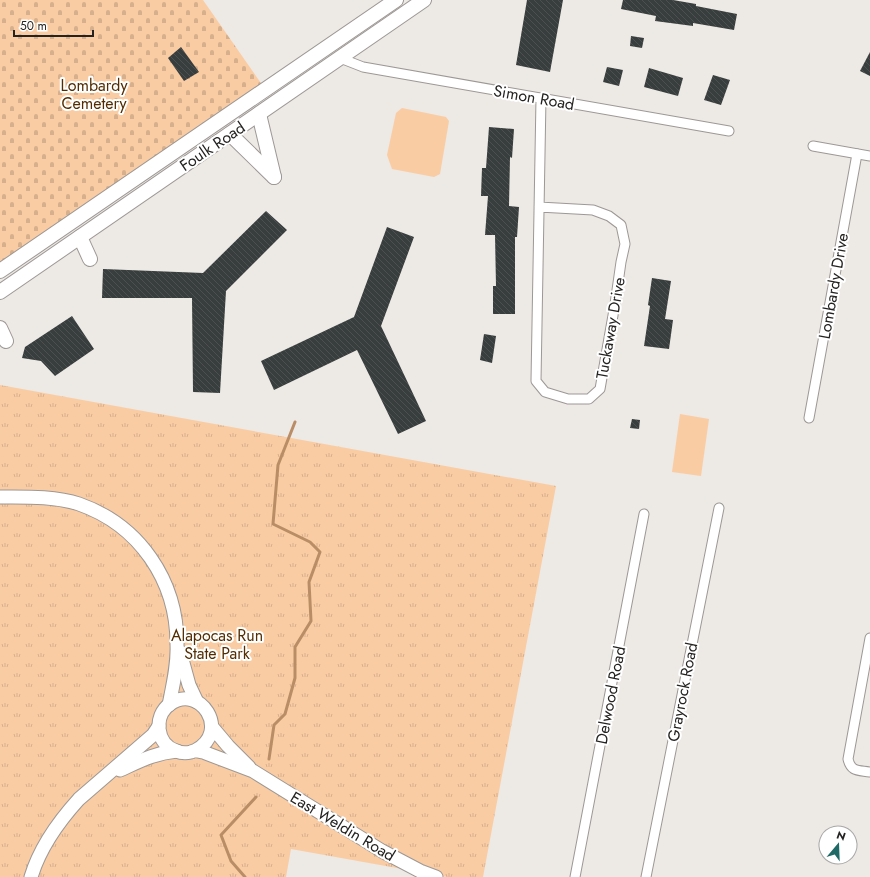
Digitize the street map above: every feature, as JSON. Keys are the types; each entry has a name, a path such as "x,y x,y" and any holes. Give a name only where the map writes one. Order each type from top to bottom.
{"main road":[{"name":"Foulk Road","path":"0,271 396,0"},
{"name":"Foulk Road","path":"0,292 424,0"},
{"path":"230,134 274,177 259,114"},
{"path":"80,236 90,259"},
{"path":"0,328 6,341"}],"street":[{"name":"Simon Road","path":"340,58 363,67 729,130"},
{"name":"Tuckaway Drive","path":"539,207 593,210 609,216 621,225 625,244 600,389 589,399 568,399 546,392 536,381 539,207 541,98"},
{"path":"813,146 870,156"},
{"name":"Lombardy Drive","path":"810,418 857,154"},
{"path":"146,171 156,184"},
{"path":"0,497 42,498 77,504 97,512 115,522 130,534 147,552 163,578 168,590 175,615 178,645 189,685 197,702"},
{"name":"Grayrock Road","path":"646,877 719,508"},
{"name":"Delwood Road","path":"575,877 644,514"},
{"path":"870,638 848,759 850,766 855,770 870,772"},
{"path":"169,704 178,645"},
{"path":"106,776 151,756 161,753 196,750 203,746 207,742 210,735 212,727 211,718 208,711 202,705 188,699 169,704 164,709 159,721 160,735 164,742 169,747 177,751"},
{"path":"31,877 48,838 69,810 79,799 153,735 159,726"},
{"name":"East Weldin Road","path":"212,727 228,746 253,771"},
{"name":"East Weldin Road","path":"196,750 253,771 382,851 420,871 436,877"}],"green space":[{"name":"Lombardy Cemetery","path":"0,0 203,0 265,89 0,271"},
{"path":"402,108 446,117 449,121 440,174 434,177 392,169 387,155 396,113"},
{"name":"Alapocas Run State Park","path":"0,385 556,486 483,877 447,877 291,849 286,877 0,877"},
{"path":"680,414 709,419 701,476 672,472"}],"building":[{"path":"527,0 563,0 550,72 516,65"},
{"path":"623,0 673,0 737,14 734,30 693,23 693,26 655,21 656,16 621,9"},
{"path":"631,36 644,38 642,48 630,46"},
{"path":"181,47 199,72 184,81 168,58"},
{"path":"870,52 870,76 860,71"},
{"path":"607,67 623,70 619,86 603,82"},
{"path":"649,68 683,78 678,96 644,87"},
{"path":"713,75 730,80 721,105 704,100"},
{"path":"489,127 514,129 512,158 510,157 509,206 519,207 517,237 515,237 515,314 493,314 493,286 496,286 495,235 485,235 488,196 481,196 482,168 486,168"},
{"path":"266,211 287,230 226,291 220,393 193,392 192,298 102,298 103,269 203,273"},
{"path":"387,227 414,237 381,326 426,421 398,434 357,350 274,390 261,361 354,317"},
{"path":"652,278 671,281 665,319 673,320 669,349 644,346 650,306 648,305"},
{"path":"72,316 94,349 55,376 41,361 22,358 25,347"},
{"path":"484,334 496,336 492,363 480,360"},
{"path":"632,419 640,420 639,429 630,428"}],"waterway":[{"path":"269,759 274,725 285,714 295,678 295,647 311,621 309,582 320,552 310,542 273,524 278,465 295,422"},
{"path":"245,877 231,861 221,835 256,797"}]}
